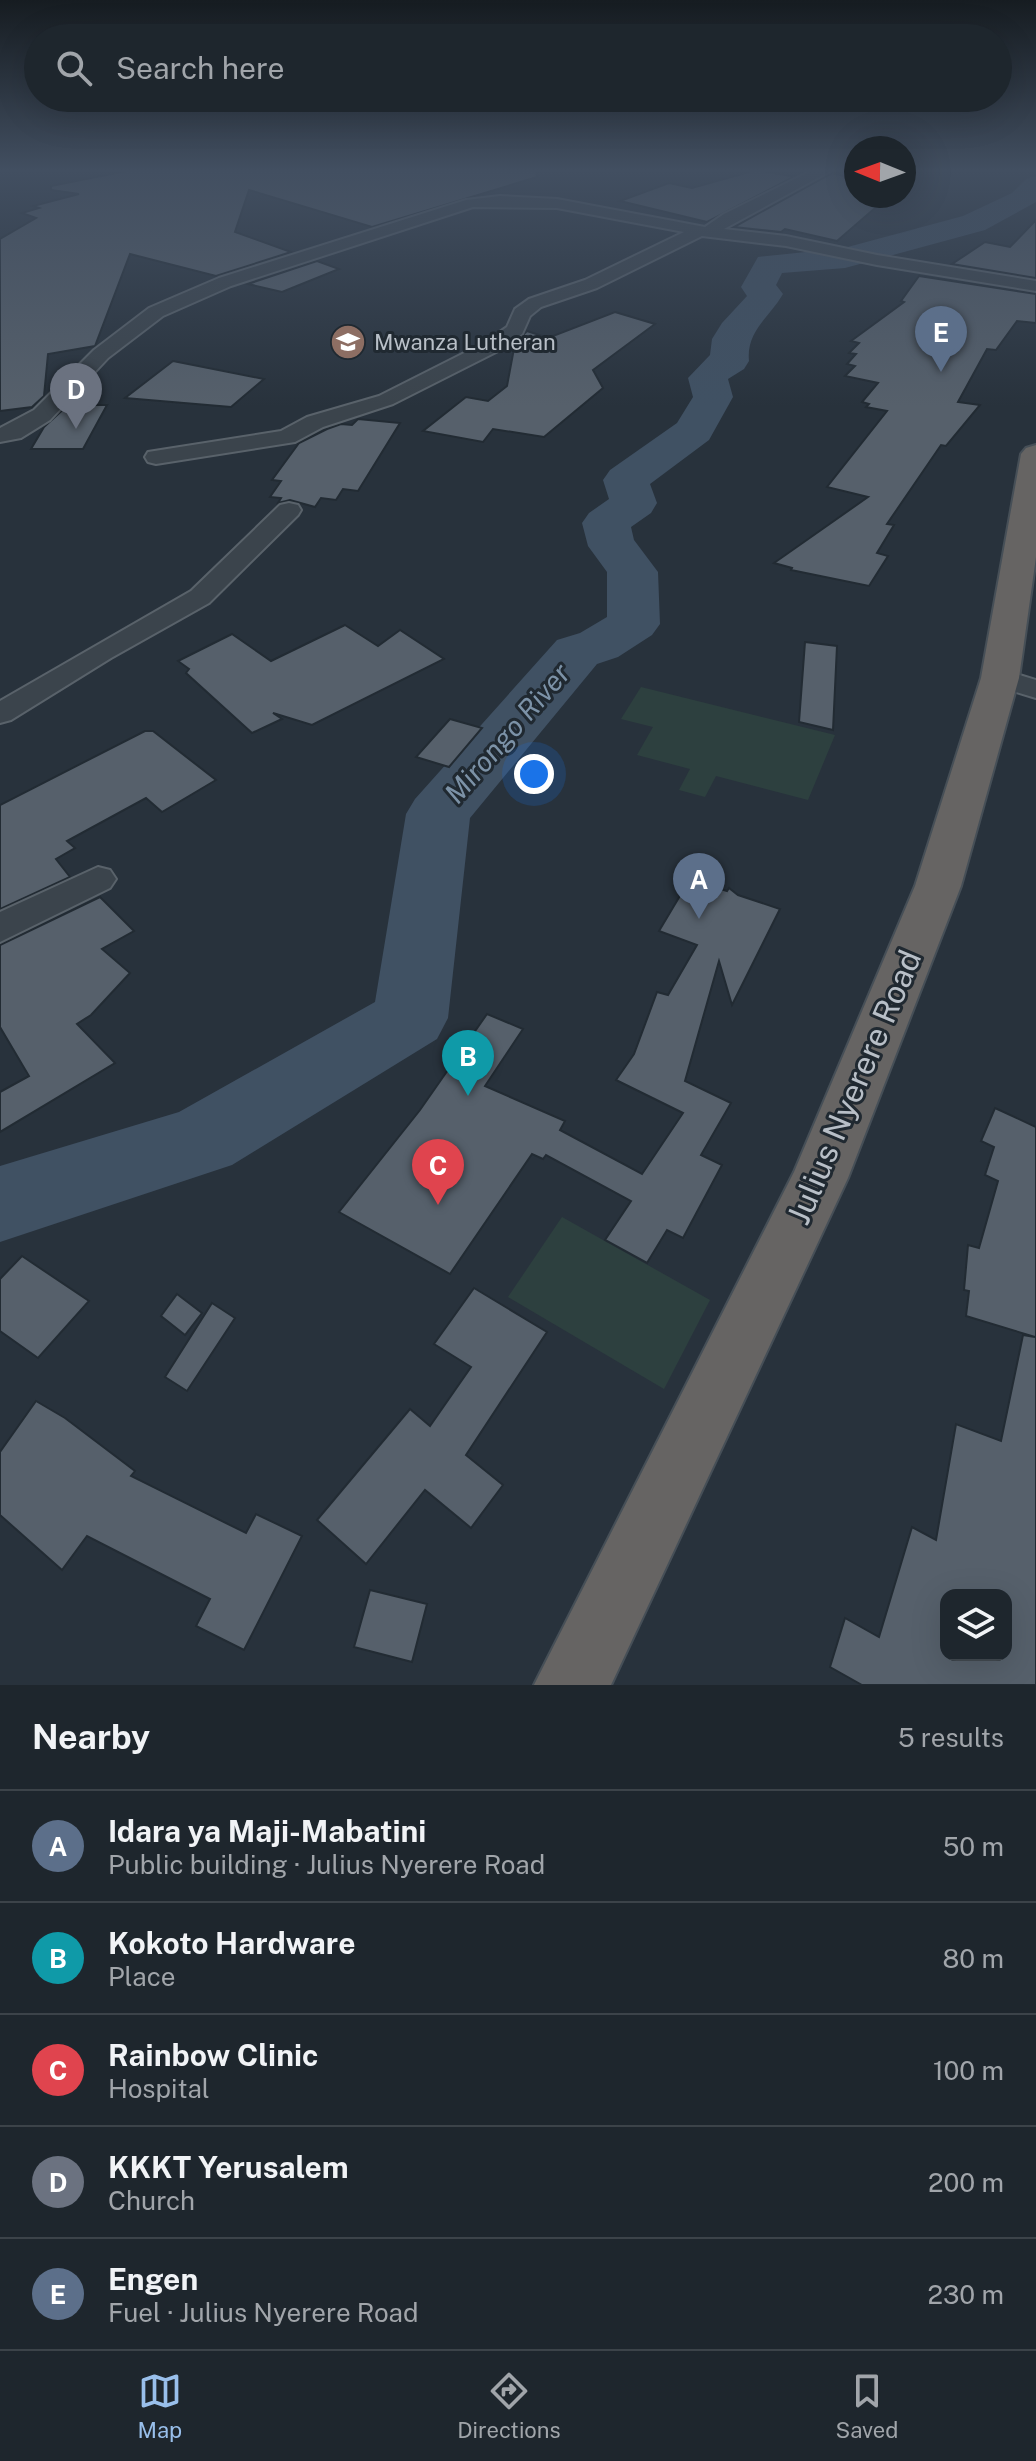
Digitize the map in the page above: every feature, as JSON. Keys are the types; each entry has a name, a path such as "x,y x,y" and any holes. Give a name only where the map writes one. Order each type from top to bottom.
{"highway":[{"name":"Julius Nyerere Road","path":"588,1680 820,1178 1018,684 1036,454"}],"street":[{"path":"0,435 13,433 42,415 101,354 156,312 225,282 329,249"},
{"path":"156,457 287,437 315,422 386,400 491,347 515,330 522,313 535,303 591,284 667,249"},
{"path":"824,249 1036,286"},
{"path":"0,714 101,652 200,597 289,510"},
{"path":"0,929 98,879"}],"shaded area":[{"path":"641,687 835,735 808,800 716,776 705,797 679,790 690,769 637,755 653,727 621,719"},
{"path":"562,1217 710,1300 664,1389 508,1297"}],"building":[{"path":"0,249 282,249 291,252 216,276 130,254 95,346 48,354 44,396 32,407 0,411"},
{"path":"975,249 1036,249 1036,278 952,264"},
{"path":"317,261 339,269 282,292 248,284"},
{"path":"919,276 1036,294 1036,323 1017,321 996,350 987,349 958,402 980,405 946,446 941,445 887,524 894,525 877,553 888,556 869,586 791,570 774,563 868,497 827,487 887,411 866,407 869,404 862,402 878,383 845,376 855,366 847,364 856,354 849,353 859,343 851,341 904,302 901,301"},
{"path":"615,312 655,324 593,370 603,388 544,437 493,429 483,442 423,431 466,397 488,401 507,386 515,343 527,331 548,338"},
{"path":"173,361 264,379 231,407 125,398"},
{"path":"68,405 107,405 83,449 31,449 44,427"},
{"path":"358,419 400,423 358,491 343,489 336,500 321,498 315,507 290,500 278,503 281,498 270,497 281,481 272,480 299,443 341,424 352,425"},
{"path":"345,625 378,646 400,630 444,659 312,725 273,713 282,719 252,733 186,673 189,669 178,661 232,634 271,661"},
{"path":"805,642 837,646 833,730 799,722"},
{"path":"450,719 482,728 449,767 416,757"},
{"path":"145,731 153,731 216,780 162,812 146,798 67,841 75,848 56,859 70,877 0,909 0,805"},
{"path":"690,879 727,891 729,888 738,895 780,909 732,1005 719,961 685,1081 731,1103 701,1155 722,1165 683,1238 667,1230 647,1263 605,1240 631,1201 546,1155 543,1159 532,1154 450,1274 339,1212 420,1110 487,1014 523,1029 485,1086 565,1121 560,1130 642,1174 683,1113 616,1080 634,1054 657,992 668,995 697,945 659,931"},
{"path":"100,897 134,931 102,949 130,973 91,1015 77,1024 115,1063 0,1132 0,1092 29,1076 0,1027 0,945"},
{"path":"995,1108 1036,1127 1036,1685 862,1685 830,1667 845,1618 879,1637 912,1527 936,1540 956,1424 1001,1441 1023,1335 1035,1337 966,1316 969,1291 964,1290 968,1245 979,1248 998,1181 985,1175 994,1147 981,1141"},
{"path":"22,1256 89,1301 38,1358 0,1331 0,1279"},
{"path":"474,1288 547,1332 466,1455 503,1485 471,1528 425,1490 366,1564 317,1520 410,1409 430,1426 471,1367 434,1344"},
{"path":"177,1294 202,1313 185,1335 161,1316"},
{"path":"212,1303 235,1318 187,1391 165,1377"},
{"path":"36,1401 65,1418 135,1471 131,1476 246,1533 256,1514 302,1536 244,1650 196,1626 210,1599 87,1536 62,1570 0,1515 0,1452"},
{"path":"370,1590 427,1604 412,1662 354,1647"}],"waterway":[{"name":"Mirongo River","path":"0,1204 203,1140 410,1018 438,814 577,652 599,645 633,624 634,579 630,566 612,546 606,523 634,503 626,480 694,431 713,397 708,378 720,365 730,361 729,349 735,331 766,294 758,287 770,264 845,258 880,249"}],"place":[{"name":"Mwanza Lutheran","path":"348,342"},
{"name":"Engen","path":"941,372"},
{"name":"KKKT Yerusalem","path":"76,429"},
{"name":"Idara ya Maji-Mabatini","path":"699,919"},
{"name":"Kokoto Hardware","path":"468,1096"},
{"name":"Rainbow Clinic","path":"438,1205"}]}
